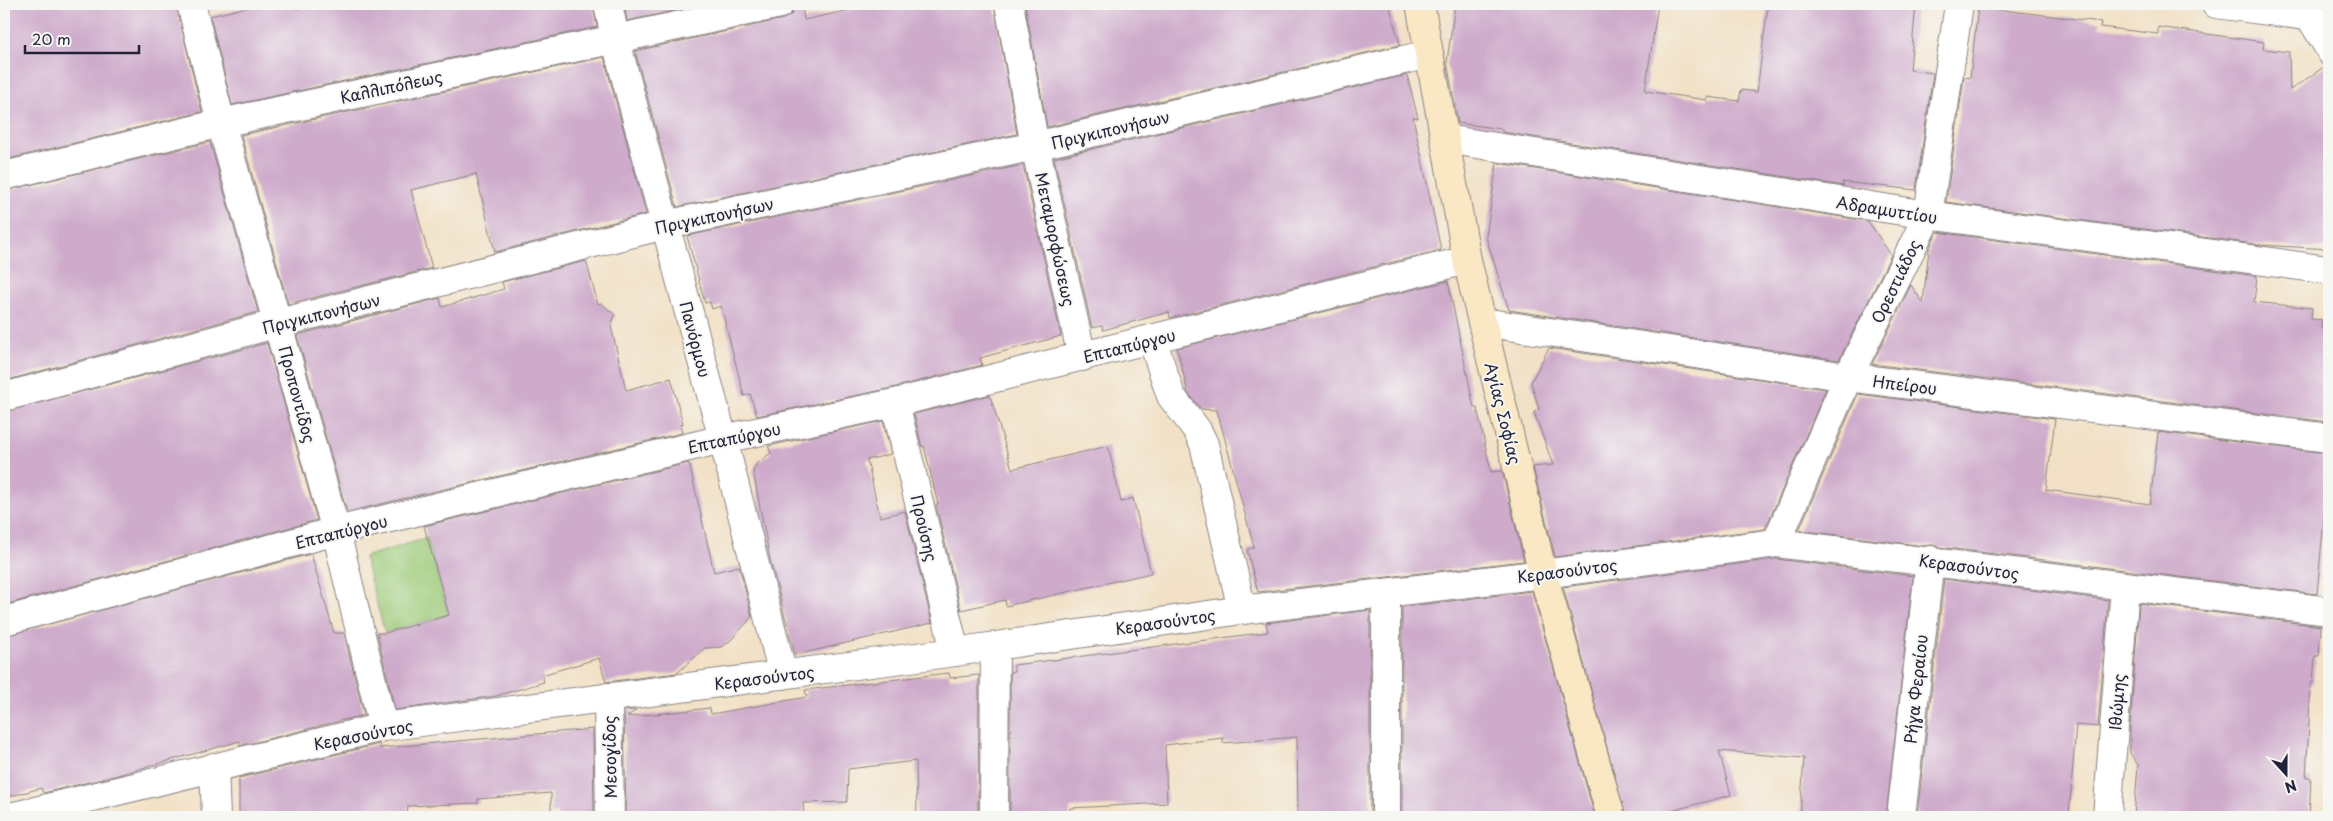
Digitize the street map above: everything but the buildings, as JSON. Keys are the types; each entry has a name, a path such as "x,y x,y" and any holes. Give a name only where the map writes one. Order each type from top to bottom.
{"street":[{"name":"Προποντίδος","path":"191,4 221,123 279,323 336,531 383,727"},
{"name":"Πανόρμου","path":"608,4 615,38 723,439 783,675"},
{"name":"Καλλιπόλεως","path":"4,176 221,123 780,4"},
{"name":"Μεταμορφώσεως","path":"1009,4 1035,146 1082,357"},
{"name":"Αγίας Σοφίας","path":"1420,4 1467,260 1543,574 1611,817"},
{"name":"Ορεστιάδος","path":"1776,543 1848,377 1928,216 1959,4"},
{"path":"2216,4 2304,13"},
{"name":"Πριγκιπονήσων","path":"4,396 279,323 666,225 1035,146 1429,54"},
{"name":"Αδραμυττίου","path":"1445,139 1928,216 2329,270"},
{"name":"Επταπύργου","path":"4,621 336,531 723,439 895,403 1467,260"},
{"name":"Ηπείρου","path":"1482,322 1848,377 2329,438"},
{"path":"1152,339 1170,396 1197,430 1204,444 1242,610"},
{"name":"Προύσης","path":"895,403 955,652"},
{"name":"Κερασούντος","path":"10,817 383,727 955,652 1242,610 1543,574 1776,543 1930,560 2125,587 2329,611"},
{"name":"Ρήγα Φεραίου","path":"1900,817 1930,560"},
{"name":"Ιθώμης","path":"2108,817 2125,587"},
{"path":"1386,593 1386,817"},
{"path":"994,817 995,646"},
{"name":"Μεσογίδος","path":"608,697 610,817"},
{"path":"214,767 216,817"}],"lane":[{"path":"2304,13 2329,56"}],"green space":[{"path":"427,538 449,615 385,633 364,557"}]}
